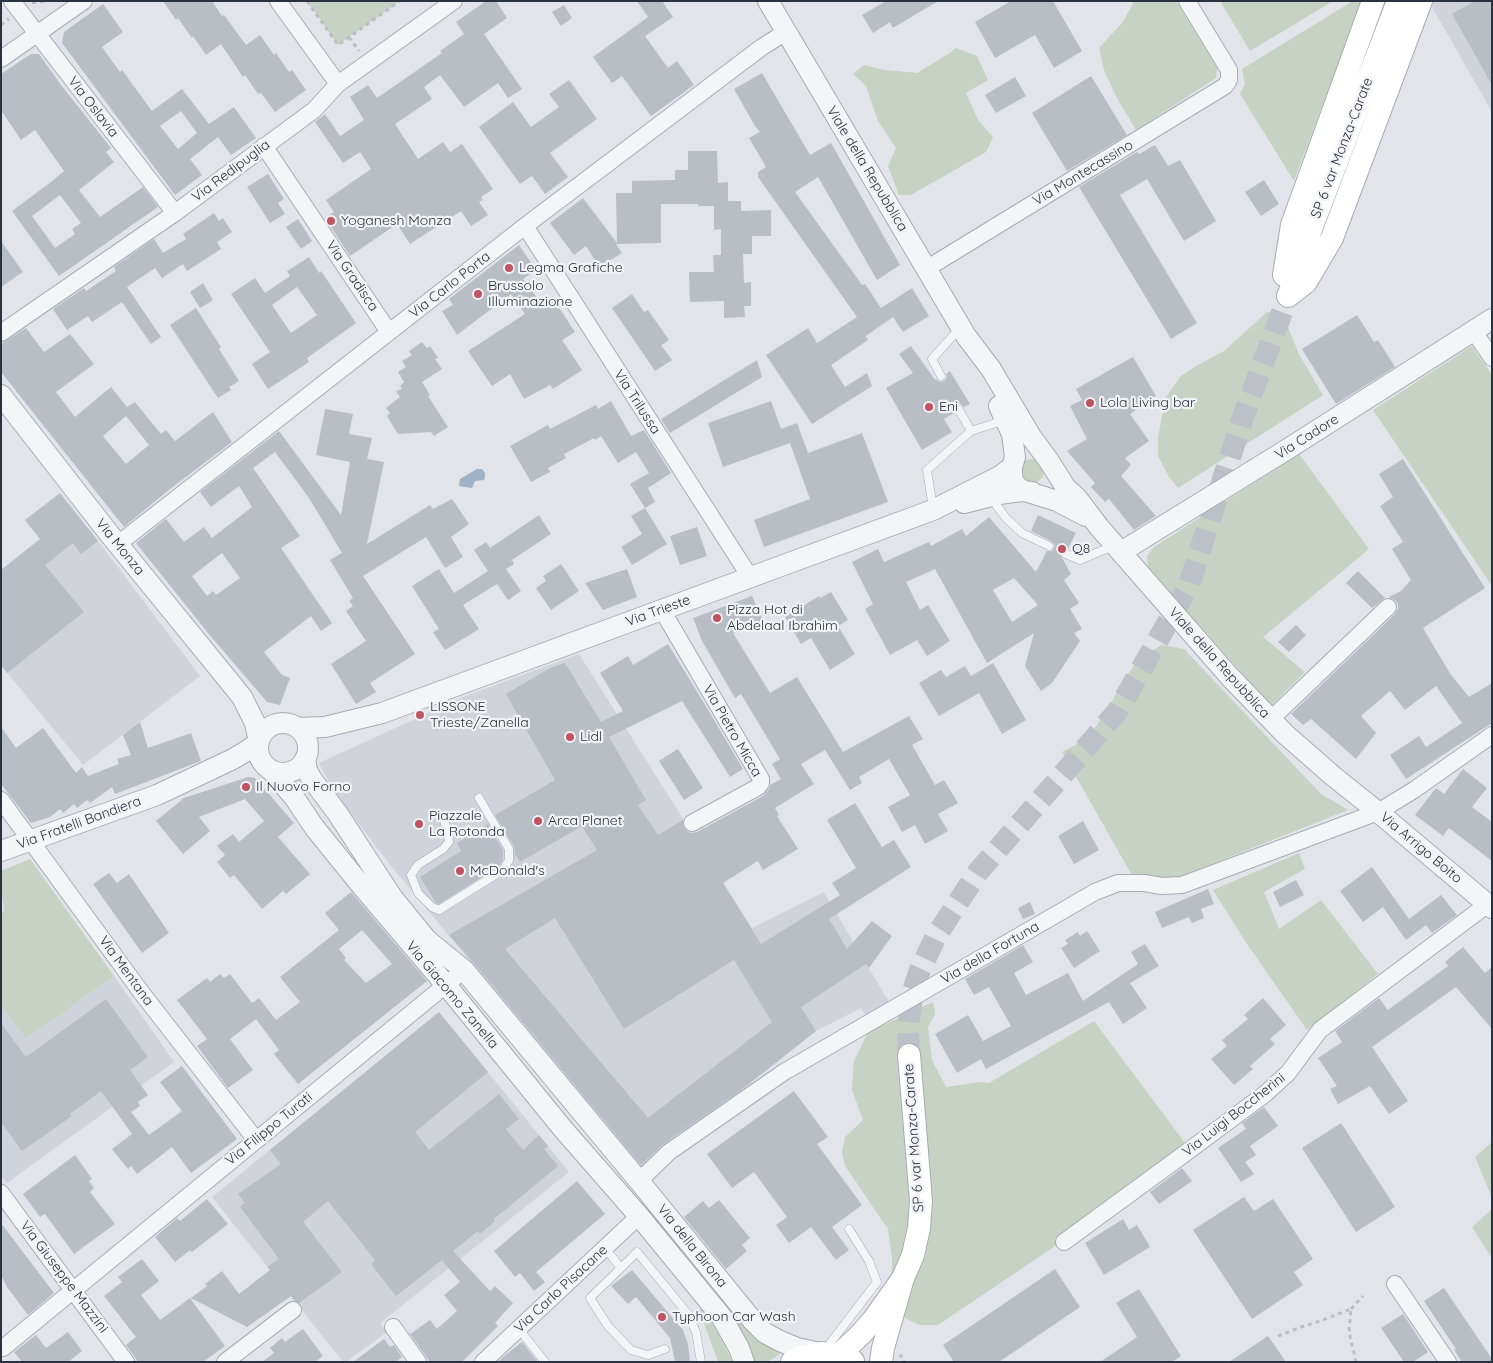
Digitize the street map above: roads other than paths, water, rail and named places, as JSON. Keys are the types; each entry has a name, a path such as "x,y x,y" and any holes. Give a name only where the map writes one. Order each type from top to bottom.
{"main road":[{"path":"1373,1 1292,225 1284,275 1288,296 1306,282 1332,238 1421,1"},
{"name":"SP 6 var Monza-Carate","path":"1288,296 1308,237 1398,1"},
{"name":"SP 6 var Monza-Carate","path":"903,1278 913,1255 920,1228 921,1201 909,1055"},
{"path":"792,1362 800,1357 838,1357 862,1334 903,1278"},
{"path":"881,1362 883,1348 903,1278"}],"street":[{"name":"Via Oslavia","path":"12,1 175,213"},
{"path":"1,59 84,1"},
{"path":"278,1 338,84"},
{"name":"Via Redipuglia","path":"1,333 175,213 314,110 338,84 454,1"},
{"name":"Viale della Repubblica","path":"768,1 963,332 991,369 1066,488 1270,720 1349,789"},
{"name":"Via Montecassino","path":"926,269 1225,86 1229,80 1229,70 1186,1"},
{"name":"Via Carlo Porta","path":"118,544 525,226 762,47 786,32"},
{"name":"Via Gradisca","path":"264,146 389,332"},
{"name":"Via Trilussa","path":"525,226 750,577"},
{"name":"Via Cadore","path":"1118,549 1286,450 1492,319"},
{"path":"1473,330 1492,358"},
{"name":"Viale della Repubblica","path":"963,332 981,374 1010,427 1015,448 1013,480 1017,486 1022,490 1044,496 1067,506 1084,515 1099,527"},
{"name":"Via Monza","path":"1,395 242,697 255,724 259,742"},
{"path":"1013,464 1019,456 1031,451 1038,452 1048,461 1050,480 1047,486 1042,490 1029,492"},
{"name":"Via Trieste","path":"933,510 1000,476 1013,464"},
{"name":"Via Trieste","path":"306,757 329,739 382,713 750,577 933,510 990,496 1029,492"},
{"path":"1270,720 1388,607"},
{"name":"Via Pietro Micca","path":"662,610 761,779 758,787 692,823"},
{"name":"Via Monza","path":"242,697 291,725"},
{"name":"Via Trieste","path":"291,725 325,727 382,713"},
{"path":"278,723 291,725 303,732 307,740 306,757 300,766 290,772 282,773 269,768 259,754 259,742 262,733 269,727 278,723"},
{"name":"Via della Fortuna","path":"639,1181 669,1152 784,1072 1095,892 1118,883 1144,883 1162,886 1182,885 1378,812 1414,790 1492,735"},
{"name":"Via Fratelli Bandiera","path":"157,795 233,759 259,742"},
{"name":"Via Giacomo Zanella","path":"306,757 307,770 311,778 338,814 392,897 427,940 464,970 639,1181"},
{"name":"Via Fratelli Bandiera","path":"1,851 157,795 188,787 238,769 247,767 269,768"},
{"name":"Via Giacomo Zanella","path":"269,768 294,797 314,827 360,884 446,985 563,1129 639,1216"},
{"name":"Via Arrigo Boito","path":"1349,789 1490,906"},
{"name":"Via Mentana","path":"1,800 32,840 140,992 256,1140"},
{"name":"Via Luigi Boccherini","path":"1064,1242 1265,1094 1288,1073 1320,1030 1490,906"},
{"name":"Via Filippo Turati","path":"3,1348 464,970"},
{"name":"Via della Birona","path":"639,1181 753,1321 765,1333 797,1348 838,1357"},
{"name":"Via Giuseppe Mazzini","path":"4,1203 74,1290 126,1362"},
{"name":"Via della Birona","path":"639,1216 721,1316 739,1348 744,1362"},
{"name":"Via Carlo Pisacane","path":"483,1362 639,1216"},
{"path":"1395,1284 1448,1362"},
{"path":"224,1362 293,1310"},
{"path":"393,1327 418,1362"}],"lane":[{"path":"941,376 932,359 963,332"},
{"path":"959,410 971,431"},
{"path":"933,510 927,470 971,431 1006,420"},
{"path":"990,496 1006,518 1022,533 1049,546"},
{"path":"1066,554 1080,560 1118,549"},
{"path":"443,818 449,842 443,849 418,865 411,875 418,893 432,908 439,910 502,870 509,860 509,849 479,798"},
{"path":"838,1357 877,1282 869,1261 849,1229"},
{"path":"605,1248 621,1268"},
{"path":"665,1349 648,1355 631,1350 608,1326 590,1298 637,1252 688,1314 696,1332 701,1362"},
{"path":"519,1328 545,1362"}],"water":[{"path":"477,469 482,469 485,473 484,480 475,481 472,488 459,486 460,479"}],"tunnel":[{"path":"909,1055 908,1029 912,994 920,970 936,936 978,872 1117,712 1189,585 1242,420 1288,296"}],"place":[{"name":"Yoganesh Monza","path":"331,221"},
{"name":"Legma Grafiche","path":"509,268"},
{"name":"Brussolo Illuminazione","path":"478,294"},
{"name":"Lola Living bar","path":"1090,403"},
{"name":"Eni","path":"929,407"},
{"name":"Q8","path":"1062,549"},
{"name":"Pizza Hot di Abdelaal Ibrahim","path":"717,618"},
{"name":"LISSONE Trieste/Zanella","path":"420,715"},
{"name":"Lidl","path":"570,737"},
{"name":"Il Nuovo Forno","path":"246,787"},
{"name":"Arca Planet","path":"538,821"},
{"name":"Piazzale La Rotonda","path":"419,824"},
{"name":"McDonald's","path":"460,871"},
{"name":"Typhoon Car Wash","path":"662,1317"}]}
